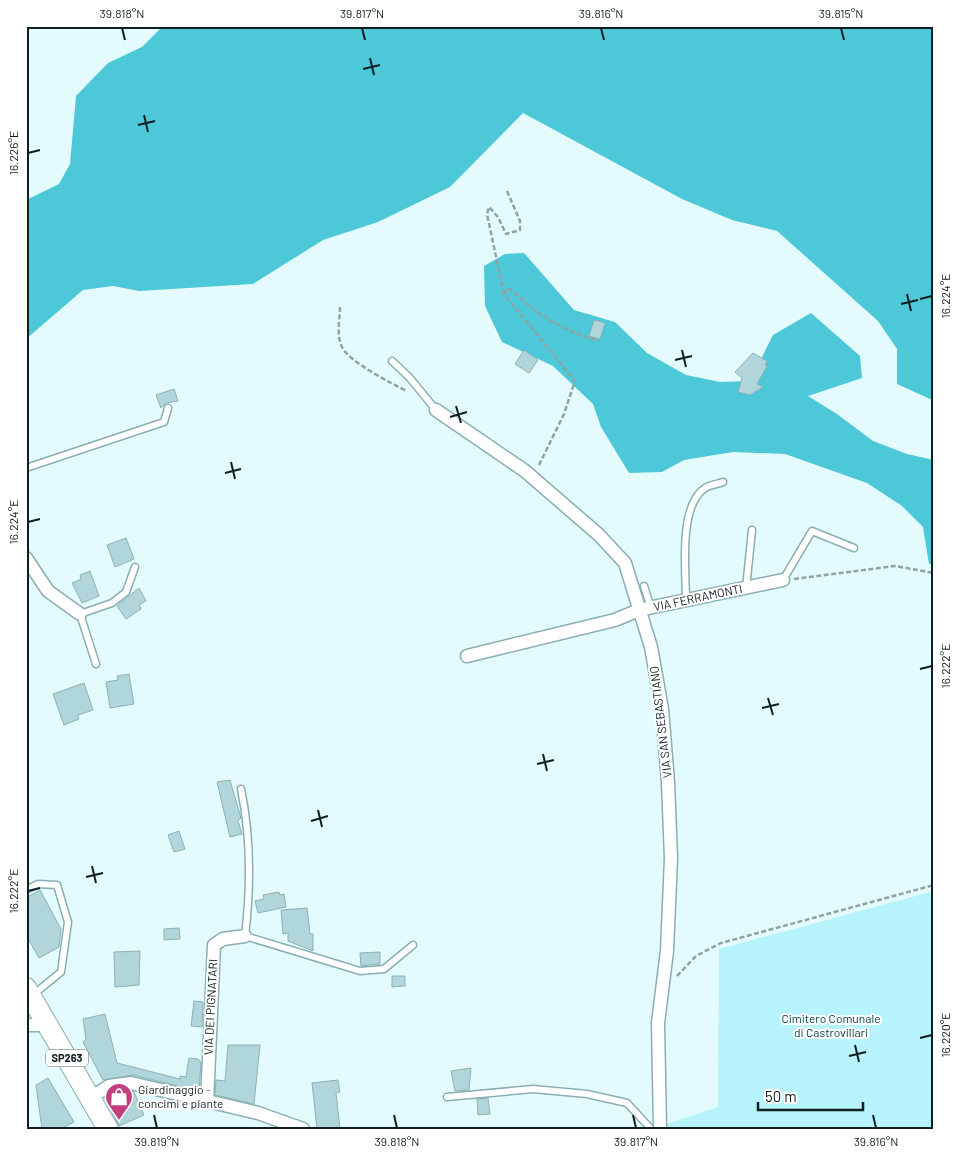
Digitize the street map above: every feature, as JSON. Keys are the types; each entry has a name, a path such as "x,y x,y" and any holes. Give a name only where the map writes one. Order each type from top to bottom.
{"main road":[{"name":"SP263","path":"29,992 108,1129"}],"street":[{"name":"VIA SAN SEBASTIANO","path":"436,410 532,477 599,535 625,563 645,609 660,701 668,782 671,858 667,951 658,1023 660,1129"},
{"path":"26,558 48,591 80,614"},
{"name":"VIA FERRAMONTI","path":"466,656 615,620 645,609 784,580"},
{"name":"VIA DEI PIGNATARI","path":"207,1102 214,945 223,939 245,936"},
{"path":"26,1025 47,1025"},
{"path":"90,1098 109,1086 131,1083 258,1114 303,1129"}],"lane":[{"path":"392,362 409,376 436,410"},
{"path":"26,468 164,422 168,408"},
{"path":"686,600 685,540 692,502 705,488 723,482"},
{"path":"746,588 752,530"},
{"path":"784,580 812,531 854,548"},
{"path":"96,664 80,614 112,603 126,592 135,567"},
{"path":"644,586 645,609"},
{"path":"241,788 248,823 249,896 245,936 360,971 384,969 413,945"},
{"path":"26,890 38,884 56,885 68,922 61,972 29,992"},
{"path":"447,1097 533,1089 588,1094 627,1103 651,1129"}],"path":[{"path":"506,191 520,221 520,230 506,234 493,209 488,207 487,214 504,294 575,381 564,414 532,477"},
{"path":"504,294 508,289 516,293 545,317 568,330 600,341"},
{"path":"340,307 339,334 342,348 376,374 411,394"},
{"path":"784,580 895,566 934,573"},
{"path":"662,989 696,956 721,943 934,885"}],"green space":[{"name":"Cimitero Comunale di Castrovillari","path":"934,891 934,1129 668,1129 667,1124 718,1107 719,949"}],"shaded area":[{"path":"163,26 934,26 934,398 930,399 897,384 897,349 878,321 777,231 732,220 682,199 523,113 450,187 378,222 323,240 253,284 139,291 113,286 83,290 26,339 26,200 59,184 70,164 76,96 108,63 142,47"},
{"path":"524,253 574,310 615,322 647,353 686,375 720,382 750,381 773,335 811,313 860,356 862,378 808,396 837,414 873,441 907,454 934,460 934,564 929,564 923,527 902,506 867,483 785,454 733,452 684,460 662,472 629,473 601,427 593,404 553,366 502,342 485,306 484,266 505,254"}],"building":[{"path":"594,320 605,323 600,339 589,336"},
{"path":"524,350 538,360 529,373 515,364"},
{"path":"753,353 767,361 765,365 767,366 757,384 763,387 750,395 738,392 742,378 735,372"},
{"path":"174,389 178,401 166,403 161,408 156,395"},
{"path":"126,538 134,559 115,567 107,545"},
{"path":"90,571 99,596 82,603 72,583 81,579 80,575"},
{"path":"139,588 146,601 139,605 141,609 126,619 117,606"},
{"path":"129,674 134,704 110,708 106,682 118,680 117,676"},
{"path":"84,683 93,710 78,715 79,719 64,725 53,694"},
{"path":"230,780 241,818 238,821 242,834 230,837 217,782"},
{"path":"179,831 185,849 174,852 168,835"},
{"path":"40,890 61,929 59,947 39,958 26,935 26,898"},
{"path":"279,892 280,895 284,894 286,907 258,913 255,901 264,899 263,895"},
{"path":"307,908 310,934 313,934 313,951 288,941 288,933 283,934 281,910"},
{"path":"179,928 180,939 164,940 164,929"},
{"path":"140,951 139,985 115,987 114,952"},
{"path":"380,952 380,964 361,966 360,953"},
{"path":"392,976 405,976 405,986 392,987"},
{"path":"194,1001 203,1002 202,1027 191,1026"},
{"path":"105,1014 117,1063 180,1079 180,1076 186,1077 189,1058 198,1059 201,1062 199,1091 133,1075 103,1080 83,1042 86,1039 83,1019"},
{"path":"228,1045 260,1045 254,1104 215,1095 216,1080 225,1081"},
{"path":"471,1068 469,1090 455,1091 451,1071"},
{"path":"48,1078 74,1122 61,1129 42,1129 36,1085"},
{"path":"338,1080 340,1092 336,1093 340,1129 317,1129 312,1083"},
{"path":"134,1092 144,1115 119,1126 105,1098 112,1094"},
{"path":"488,1098 490,1114 478,1115 477,1099"}],"place":[{"name":"Giardinaggio - concimi e piante","path":"119,1121"}]}
